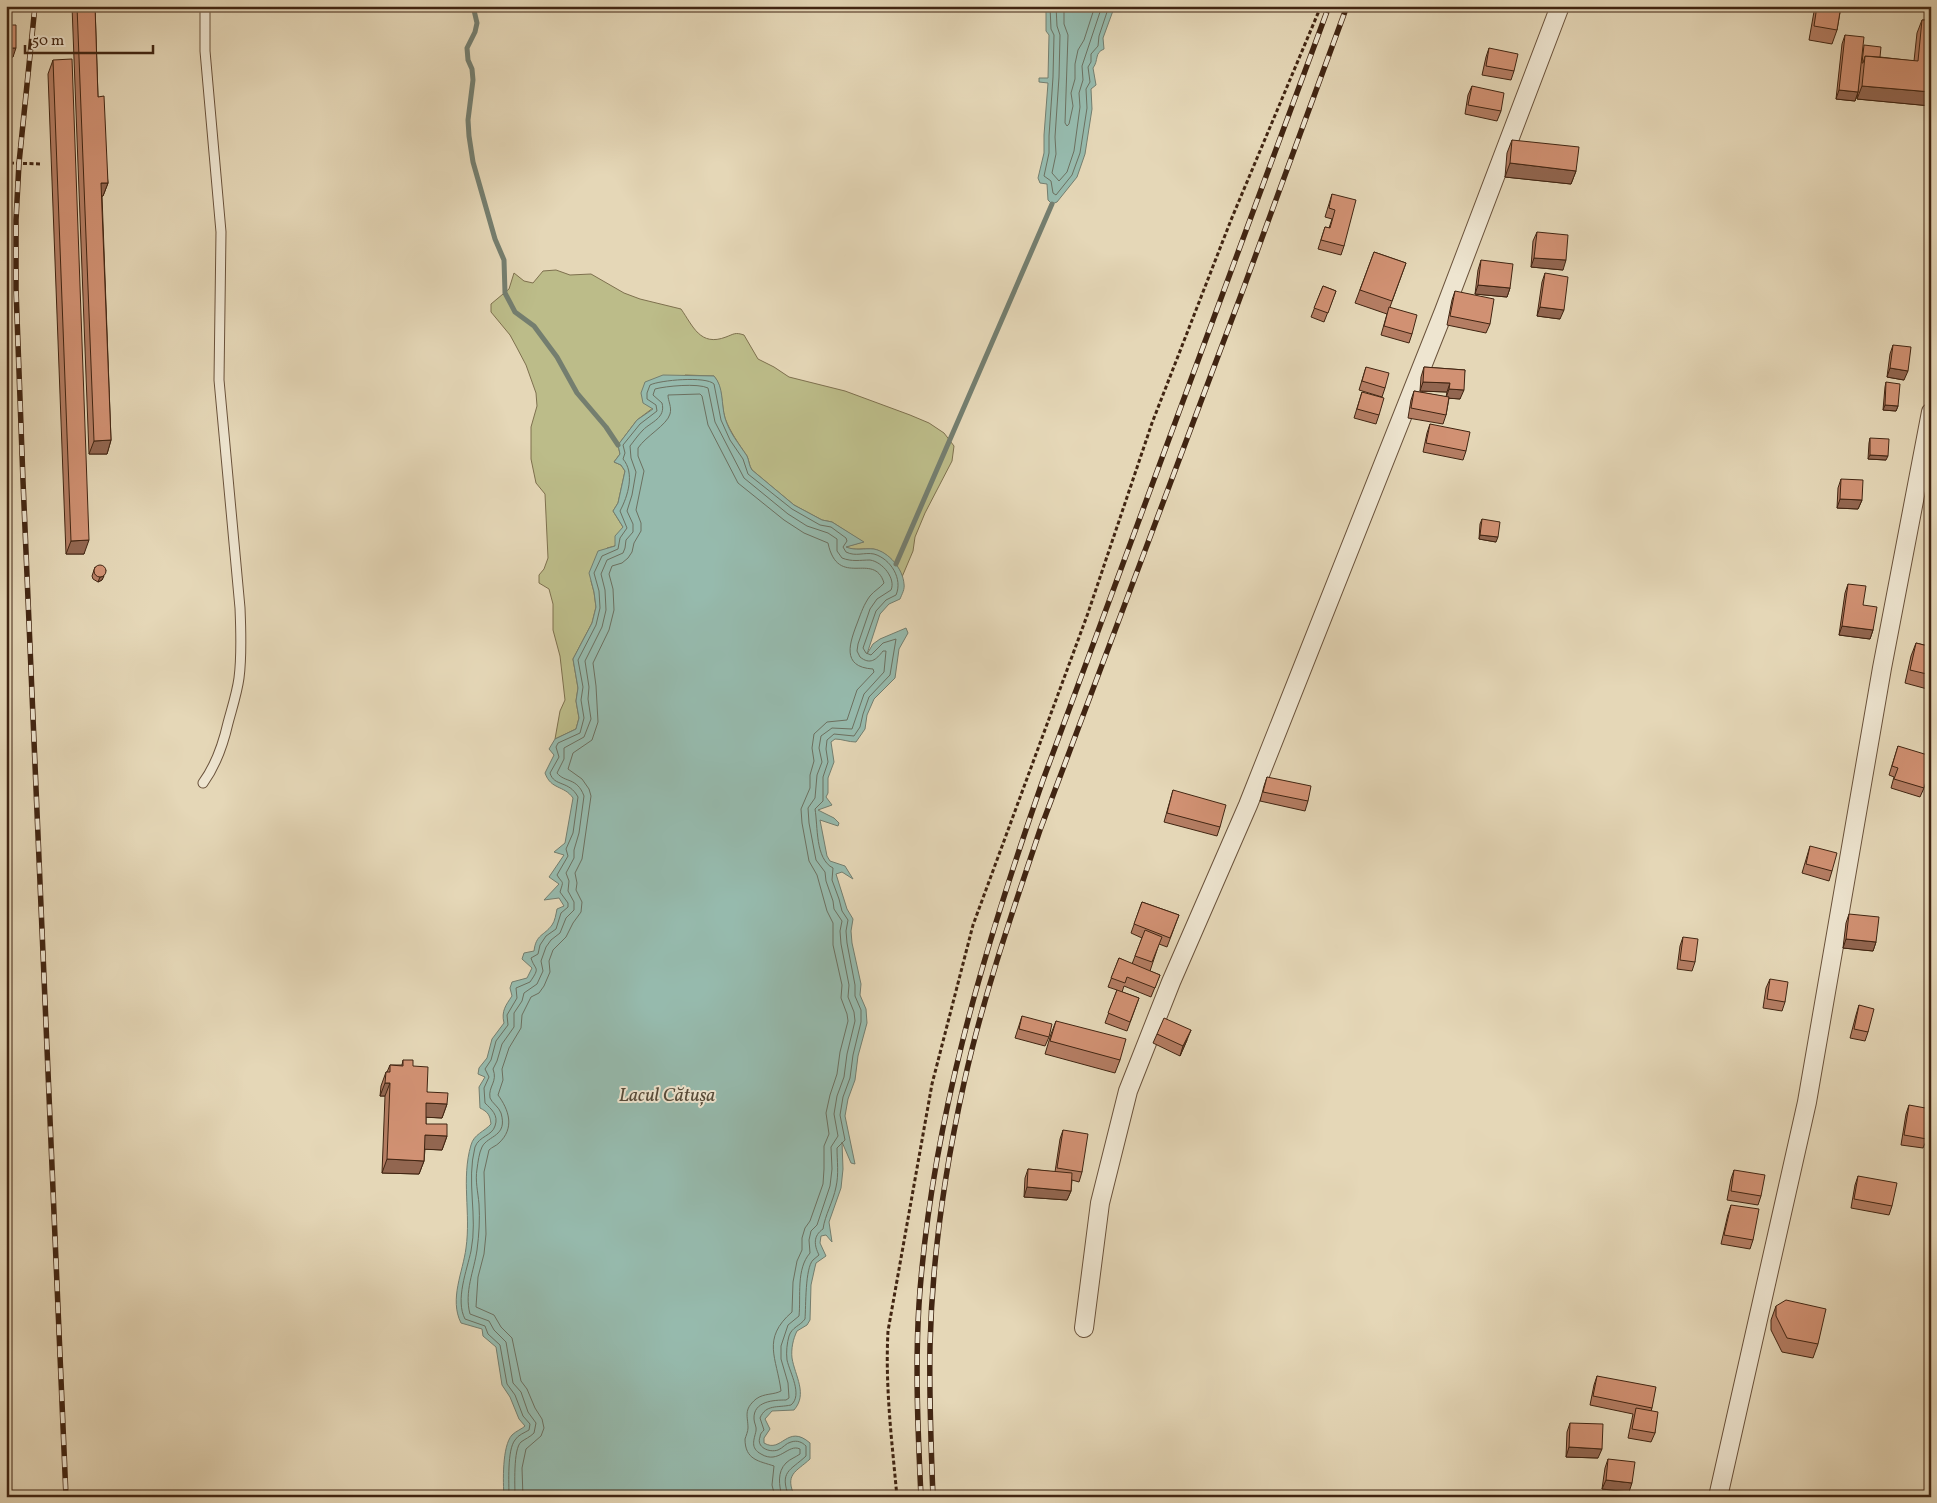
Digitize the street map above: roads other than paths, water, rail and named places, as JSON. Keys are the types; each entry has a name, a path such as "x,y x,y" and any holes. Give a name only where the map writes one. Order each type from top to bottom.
{"street":[{"path":"1084,1328 1100,1203 1128,1091 1171,982 1248,806 1444,310 1560,6"},
{"path":"1718,1497 1807,1102 1882,668 1931,412"}],"lane":[{"path":"203,783 215,764 223,744 238,679 241,636 218,352 222,299 221,232 205,51 205,6"}],"water":[{"path":"1046,6 1114,8 1103,38 1104,49 1099,53 1093,68 1096,85 1091,89 1092,109 1085,154 1077,177 1057,202 1052,204 1048,200 1047,184 1040,183 1038,178 1044,153 1048,83 1039,82 1039,78 1048,78 1049,35 1046,31"},
{"name":"Lacul Cătușa","path":"663,375 714,376 721,390 727,423 747,456 752,470 794,505 822,520 832,522 864,542 846,547 874,549 890,557 898,567 903,578 904,588 900,599 889,604 880,614 867,654 873,644 880,639 906,628 908,633 899,649 895,678 874,699 867,715 865,729 856,742 835,739 831,742 834,762 828,778 828,793 826,797 832,805 818,810 834,818 839,823 838,826 820,820 827,856 830,861 845,866 853,879 842,872 836,874 847,909 853,919 852,943 861,984 860,995 866,1009 867,1023 845,1116 855,1164 851,1163 842,1142 843,1169 841,1188 829,1222 832,1242 826,1235 821,1236 820,1243 826,1256 816,1263 811,1285 810,1320 807,1325 797,1331 794,1337 792,1358 800,1391 798,1404 794,1410 772,1411 765,1419 770,1429 764,1438 764,1443 776,1445 790,1437 796,1436 810,1443 810,1459 791,1478 795,1497 504,1497 503,1483 506,1447 512,1435 525,1426 519,1419 510,1397 502,1385 496,1347 483,1336 482,1329 461,1323 456,1305 466,1248 468,1158 474,1138 491,1124 488,1114 480,1108 479,1087 485,1077 478,1074 479,1068 487,1058 492,1039 504,1023 506,1005 512,996 510,988 512,982 527,978 532,968 522,959 524,953 534,951 538,938 553,923 557,909 564,906 559,898 544,900 559,884 549,877 564,855 554,852 565,843 573,798 566,791 554,785 545,773 554,755 549,749 555,739 576,729 579,718 576,701 578,688 573,659 592,623 596,607 589,573 598,551 615,546 615,536 623,527 613,511 618,503 625,471 621,465 614,462 620,454 618,445 637,420 653,409 643,403 641,393 645,382"}],"waterway":[{"path":"473,6 477,23 467,48 473,80 468,120 469,136 473,162 495,239 504,260 505,293 515,312 534,326 557,357 577,393 606,427 618,445"},
{"path":"896,564 1052,204"}],"railway":[{"path":"35,6 19,163 16,220 16,289 66,1497"},
{"path":"921,1497 917,1352 925,1237 935,1170 963,1038 1000,908 1043,780 1329,6"},
{"path":"933,1497 930,1402 933,1280 945,1181 964,1083 980,1019 1040,830 1244,287 1347,6"}]}
